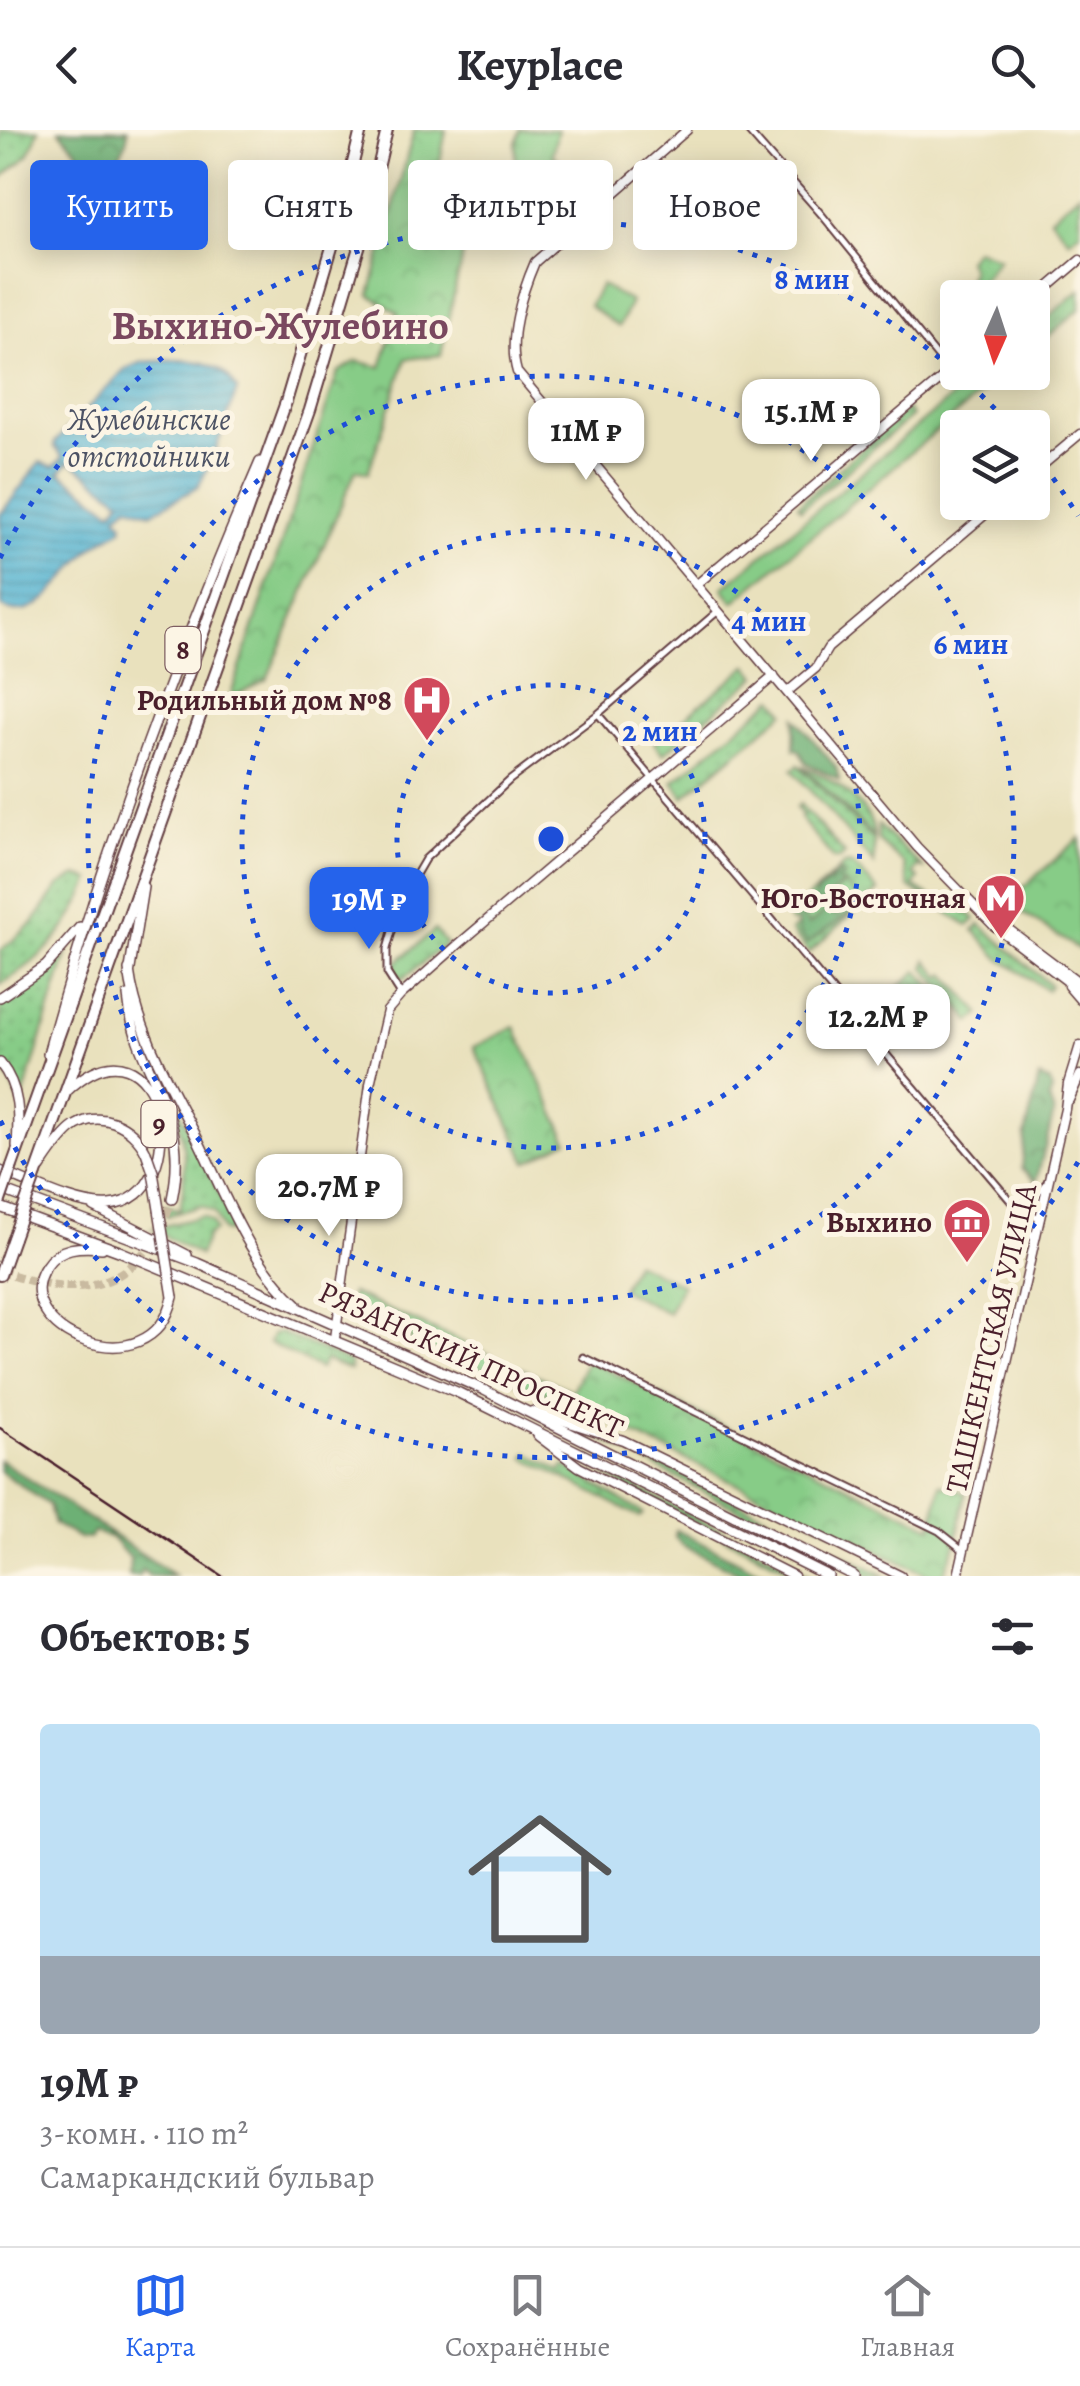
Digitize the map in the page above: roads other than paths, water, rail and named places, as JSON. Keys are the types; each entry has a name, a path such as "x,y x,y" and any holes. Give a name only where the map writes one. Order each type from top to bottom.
{"highway":[{"path":"0,1204 286,402 330,254 361,130"},
{"path":"0,1275 310,410 360,244 387,130"}],"main road":[{"name":"8","path":"0,997 30,979 64,949 92,902 194,618 286,402"},
{"path":"148,860 129,970 128,998 133,1024 176,1137 177,1176 172,1198"},
{"path":"33,1109 92,902"},
{"path":"129,970 140,1022 243,1232 270,1276 302,1309"},
{"path":"0,1063 11,1078 18,1102 17,1147 12,1166"},
{"name":"9","path":"65,1093 92,1070 122,1067 137,1073 148,1084 158,1114 158,1155 145,1189 131,1199 111,1205 78,1199"},
{"path":"36,1174 58,1142 84,1122 96,1119 122,1125 141,1141 153,1172 173,1297 167,1315 155,1331 140,1342 122,1347 104,1346 54,1324 38,1292 47,1264 72,1248 119,1251"},
{"path":"0,1171 78,1199 146,1232 197,1263"},
{"name":"РЯЗАНСКИЙ ПРОСПЕКТ","path":"0,1189 197,1263 531,1411 854,1576"},
{"name":"РЯЗАНСКИЙ ПРОСПЕКТ","path":"0,1204 335,1338 519,1420 828,1576"}],"street":[{"path":"687,130 535,262 527,280 513,360 524,382 917,847 975,905 1080,990"},
{"path":"747,130 940,352"},
{"path":"1050,286 1080,260"},
{"path":"696,585 940,380"},
{"path":"1050,459 1080,434"},
{"path":"787,692 816,668 828,648 979,520"},
{"path":"401,994 390,980 386,962 396,914 413,874 437,846 510,780 598,714 719,610"},
{"path":"335,1338 370,1084 384,1018 401,994 774,676"},
{"path":"598,714 1014,1204 1035,1241"},
{"path":"1060,972 1080,974"},
{"path":"1060,972 1080,982"},
{"path":"1060,972 1080,1000"},
{"name":"ТАШКЕНТСКАЯ УЛИЦА","path":"1066,1109 1068,1084 1080,1046"},
{"name":"ТАШКЕНТСКАЯ УЛИЦА","path":"958,1576 1066,1109 1080,1075"},
{"path":"1014,1204 1030,1201 1049,1179"},
{"path":"1014,1204 1040,1218"},
{"path":"583,1357 939,1531 966,1552"},
{"path":"531,1411 623,1440 901,1576"},
{"path":"519,1420 579,1467 794,1576"}],"water":[{"name":"Жулебинские отстойники","path":"143,362 202,362 225,374 237,390 213,458 198,487 151,513 128,505 117,516 123,523 122,529 93,548 39,604 28,610 2,607 0,515 40,462 54,467 63,457 55,442 125,369","holes":["70,461 121,500 112,511 60,472"]}],"tunnel":[{"path":"161,1228 172,1199"},
{"path":"0,1271 43,1283 84,1286 121,1274 153,1241"}],"railway":[{"path":"0,1428 222,1576"}],"place":[{"name":"Родильный дом №8","path":"427,742"},
{"name":"Юго-Восточная","path":"1001,940"},
{"name":"Выхино","path":"967,1264"}],"district":[{"name":"Выхино-Жулебино","path":"280,325"}]}
